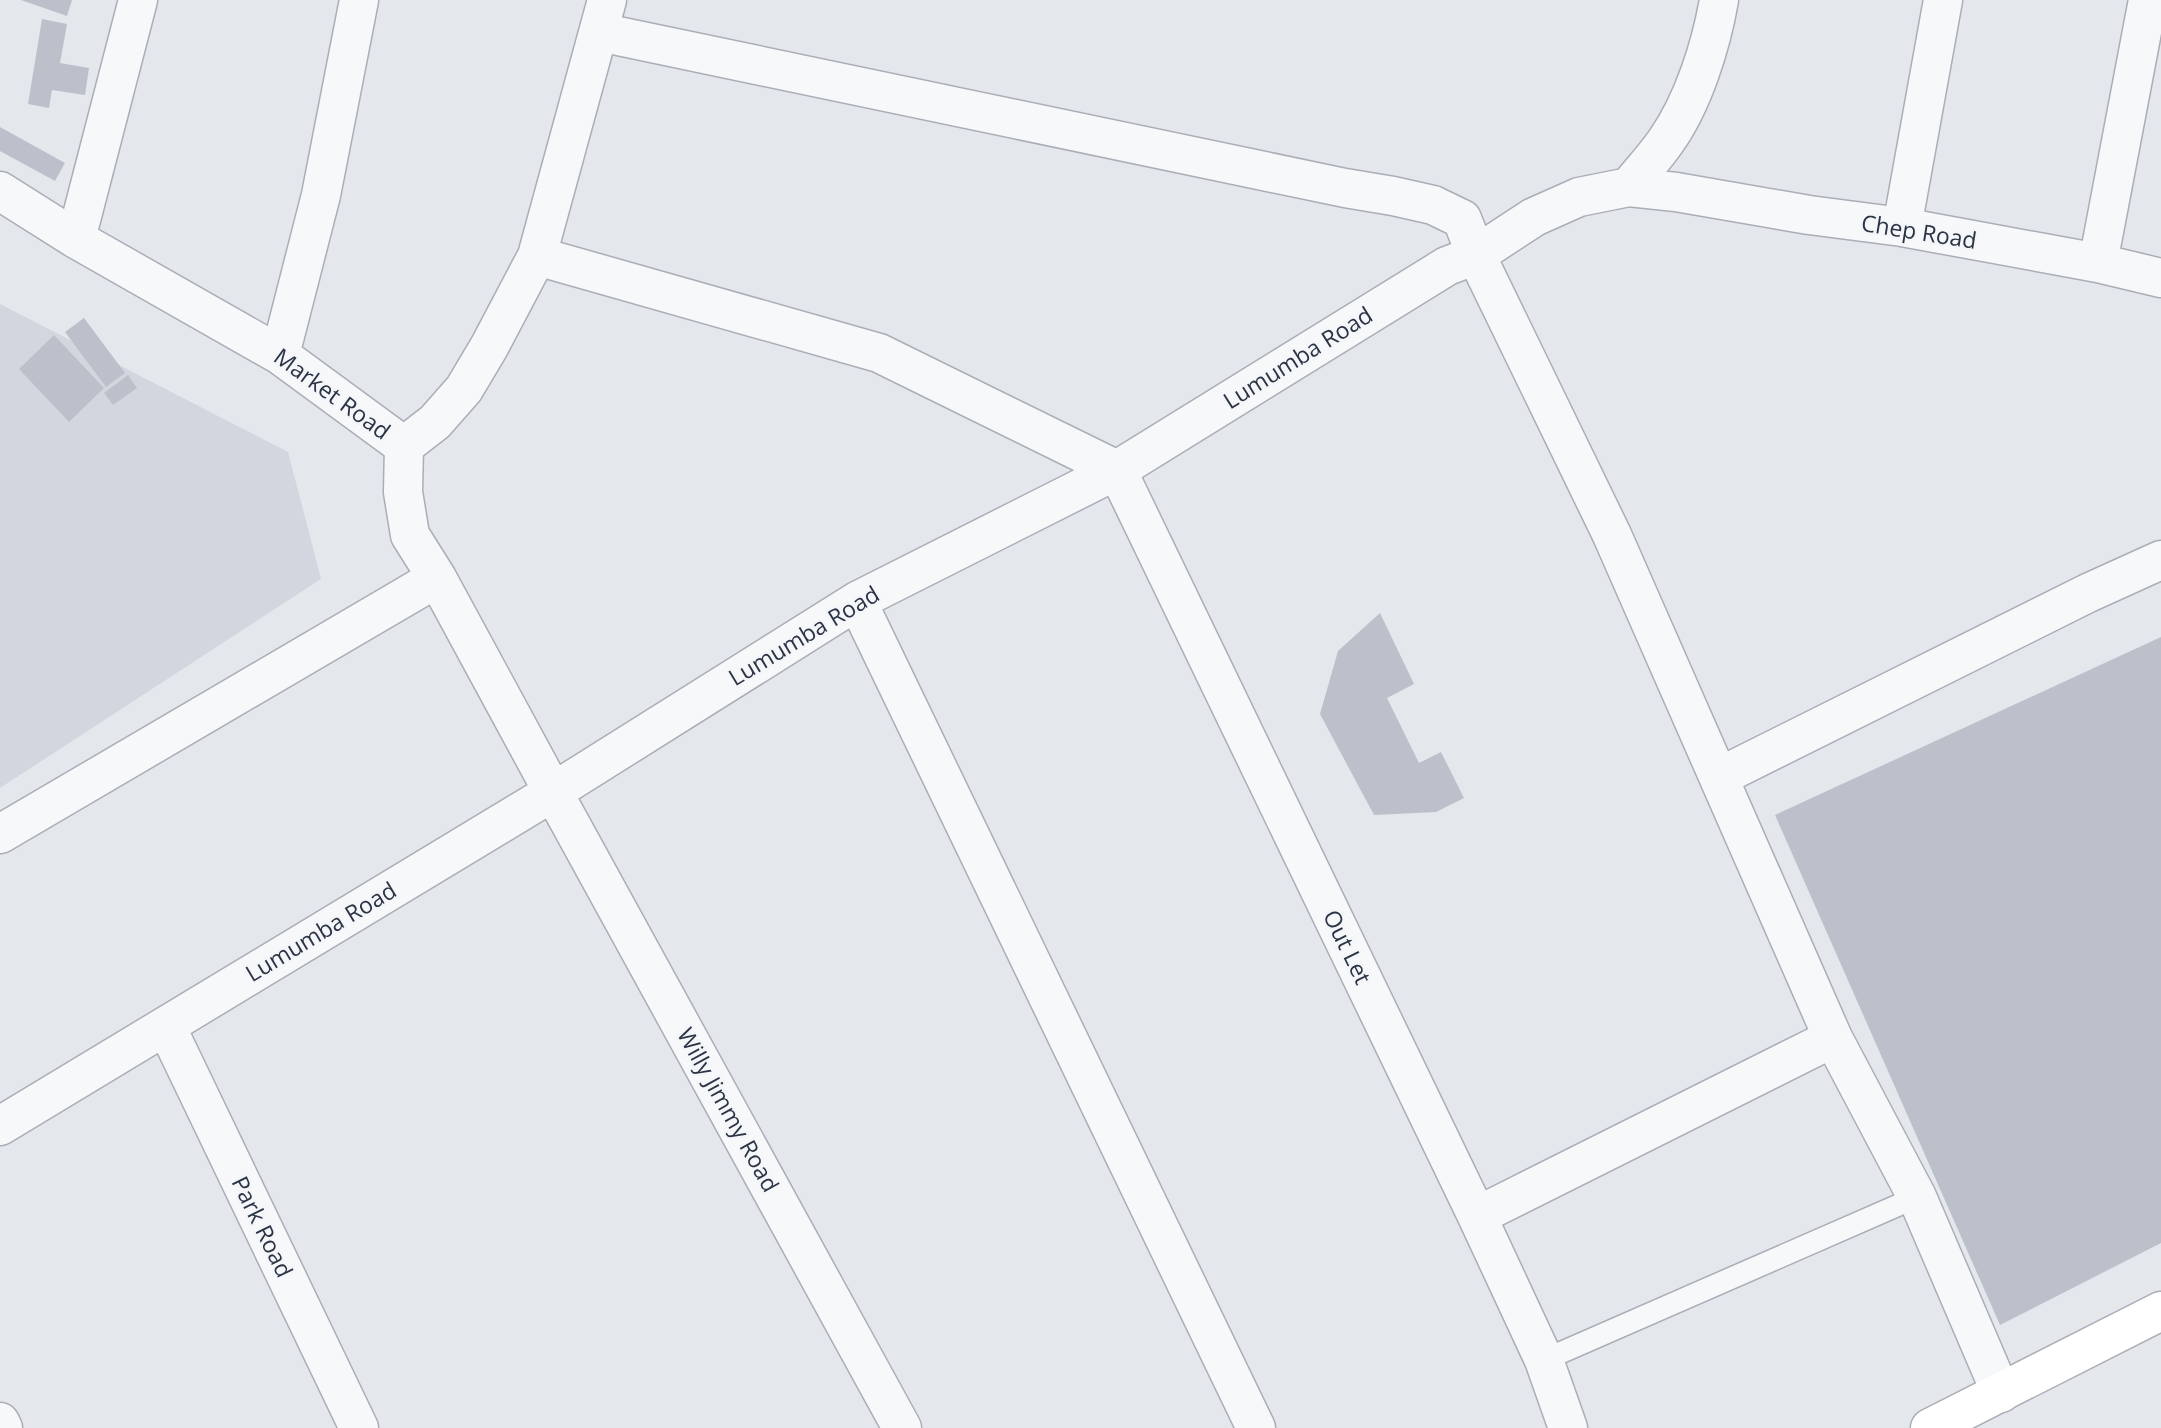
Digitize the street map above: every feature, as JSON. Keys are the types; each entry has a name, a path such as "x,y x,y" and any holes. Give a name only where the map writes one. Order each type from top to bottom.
{"main road":[{"path":"1931,1428 2161,1311"}],"street":[{"path":"76,239 138,0"},
{"path":"280,355 321,195 359,0"},
{"path":"1629,187 1667,141 1686,107 1715,25 1719,0"},
{"path":"1902,227 1943,0"},
{"path":"2098,263 2148,0"},
{"path":"404,446 435,422 464,388 537,256 603,16 1433,205 1462,219 1476,255 1612,535 1833,1038 1917,1198 2001,1393"},
{"name":"Lumumba Road","path":"0,1126 553,792 857,601 1117,470 1447,266 1476,255 1534,217 1579,197 1629,187 1676,192"},
{"name":"Market Road","path":"0,191 76,239 280,355 404,446 403,492 410,536 437,578 553,792"},
{"name":"Chep Road","path":"1676,192 1809,215 1902,227 2098,263 2161,278"},
{"path":"537,256 879,353 1117,470"},
{"name":"Out Let","path":"1117,470 1477,1216 1544,1360 1568,1428"},
{"path":"1719,777 2088,593 2161,560"},
{"path":"0,834 437,578"},
{"path":"857,601 1256,1428"},
{"name":"Willy Jimmy Road","path":"553,792 902,1428"},
{"name":"Park Road","path":"166,1026 359,1428"},
{"path":"1477,1216 1833,1038"},
{"path":"0,1422 3,1428"}],"lane":[{"path":"1544,1360 1917,1198"}],"shaded area":[{"path":"0,304 288,452 321,579 0,788"}],"building":[{"path":"21,0 72,0 67,16"},
{"path":"42,19 67,24 60,63 89,68 85,95 52,90 49,108 28,104"},
{"path":"0,127 65,163 55,181 0,151"},
{"path":"84,318 125,373 106,387 65,332"},
{"path":"54,335 104,388 69,422 19,369"},
{"path":"128,375 137,388 113,405 104,393"},
{"path":"1380,613 1414,684 1387,698 1419,763 1441,752 1464,798 1436,812 1374,815 1320,714 1338,651"},
{"path":"2161,637 2161,1243 2000,1325 1775,815"}]}
